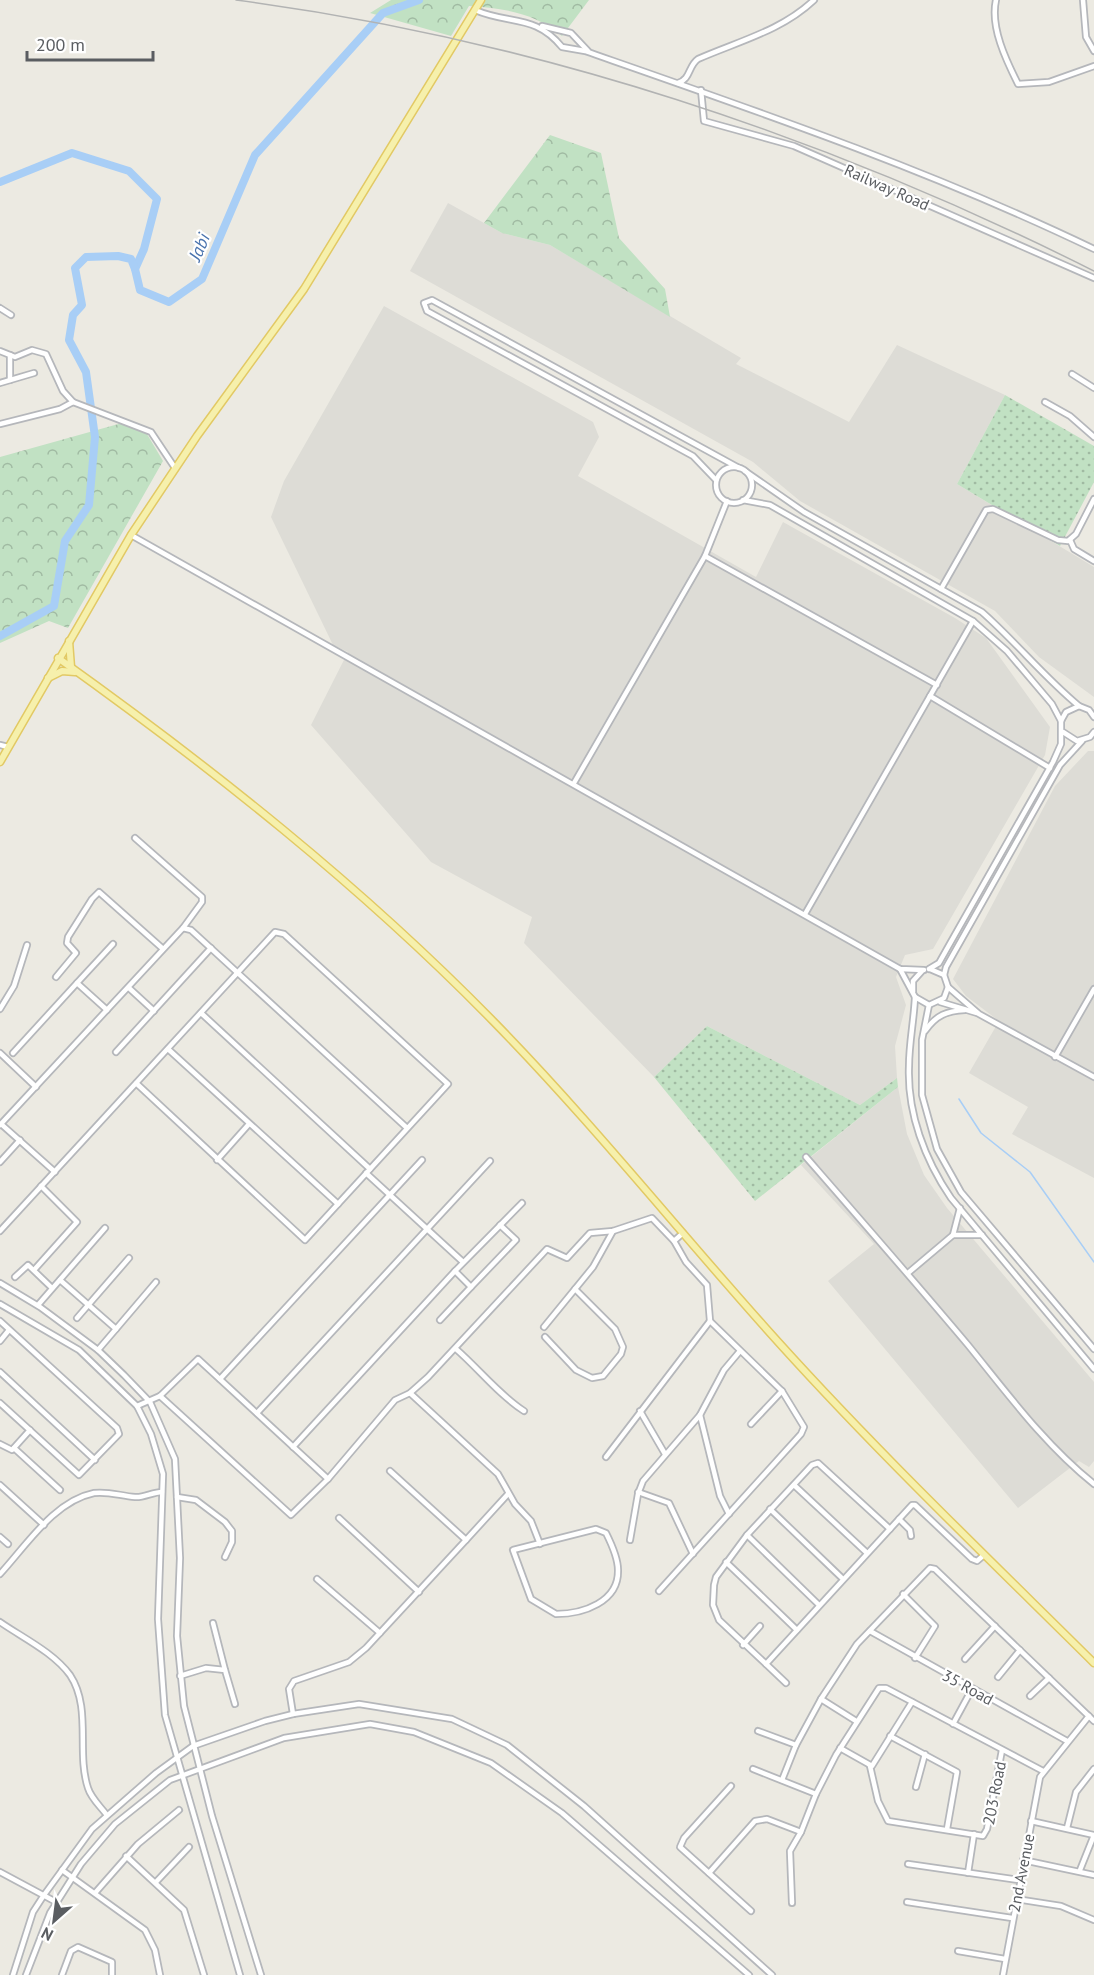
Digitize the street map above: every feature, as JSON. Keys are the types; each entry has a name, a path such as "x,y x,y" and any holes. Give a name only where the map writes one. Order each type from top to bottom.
{"main road":[{"path":"0,760 131,535 175,468 304,289 481,0"},
{"path":"69,639 74,670"},
{"path":"58,658 186,751 242,795 427,956 494,1021 568,1101 864,1435 1094,1663"},
{"path":"45,681 62,671 74,670"}],"street":[{"path":"678,83 686,79 694,62 698,59 742,43 789,20 814,0"},
{"path":"996,0 993,13 1008,63 1018,84 1049,82 1094,66"},
{"path":"1083,0 1086,37 1094,51"},
{"name":"Railway Road","path":"475,10 537,25 552,35 562,47 596,55 701,90 967,190 1094,249"},
{"path":"537,25 571,33 585,49 596,55"},
{"name":"Railway Road","path":"701,90 704,121 794,146 1094,278"},
{"path":"727,501 717,490 716,480 693,456 427,310 424,303 433,300 745,471 804,512 982,612 999,627 1046,679 1078,706 1093,714"},
{"path":"0,308 11,315"},
{"path":"0,351 15,357 32,350 46,354 63,391 74,403 151,432 175,468"},
{"path":"10,355 10,380"},
{"path":"0,383 34,373"},
{"path":"1072,374 1094,388"},
{"path":"1045,402 1070,416 1094,437"},
{"path":"0,424 60,409 74,403"},
{"path":"716,480 722,471 739,468"},
{"path":"743,500 751,489 749,476 745,471"},
{"path":"727,501 743,500 770,504 973,621 1006,651 1052,704 1061,721 1063,732 1061,744 1050,768 948,948 939,963 915,976 908,1068 915,1119 936,1176 1094,1369"},
{"path":"1070,540 1094,500"},
{"path":"574,783 705,556 727,501"},
{"path":"941,589 989,509 1058,540 1070,540"},
{"path":"131,535 900,969 926,969 944,975"},
{"path":"1070,540 1074,549 1094,561"},
{"path":"705,556 937,685"},
{"path":"805,914 973,621"},
{"path":"930,696 1050,768"},
{"path":"1061,721 1066,712 1078,706"},
{"path":"1063,732 1071,740 1082,741"},
{"path":"1094,732 1092,737 1082,741 1060,765 946,967 944,975 948,987 979,1014 1094,1077"},
{"path":"0,745 8,747"},
{"path":"54,1172 1,1124 129,988 162,948 183,928 202,902 202,897 135,838"},
{"path":"56,977 75,955 75,950 67,940 92,899 99,892 162,948"},
{"path":"183,928 191,930 407,1128"},
{"path":"0,1231 274,932 284,934 448,1084 305,1240 136,1083"},
{"path":"13,1053 112,944"},
{"path":"0,1010 14,986 27,945"},
{"path":"116,1052 210,948"},
{"path":"900,969 914,994 929,1005"},
{"path":"77,983 107,1010"},
{"path":"940,1002 948,987"},
{"path":"129,988 154,1011"},
{"path":"1055,1057 1094,989"},
{"path":"929,1005 940,1002 979,1014"},
{"path":"929,1005 923,1033 922,1095 937,1149 948,1171 1007,1248 1094,1349"},
{"path":"923,1033 938,1016 951,1011 965,1010"},
{"path":"201,1013 463,1262"},
{"path":"168,1049 338,1204"},
{"path":"0,1053 36,1086"},
{"path":"217,1160 249,1124"},
{"path":"0,1162 20,1140"},
{"path":"806,1157 908,1273 1035,1426 1094,1484"},
{"path":"219,1379 422,1160"},
{"path":"257,1413 490,1161"},
{"path":"34,1270 77,1222 41,1186"},
{"path":"293,1447 463,1262 522,1203"},
{"path":"908,1273 953,1235 960,1208"},
{"path":"160,1396 291,1515 328,1479 395,1400 410,1394 456,1349 547,1249 567,1258 590,1233 613,1231 652,1218 674,1241 686,1262 707,1285 710,1321 782,1391 803,1423 803,1431 659,1591"},
{"path":"441,1320 516,1240 500,1225"},
{"path":"38,1305 105,1228"},
{"path":"544,1327 599,1258 613,1231"},
{"path":"674,1241 683,1233"},
{"path":"953,1235 982,1235"},
{"path":"77,1318 129,1258"},
{"path":"15,1277 25,1265 34,1270 52,1288"},
{"path":"455,1271 471,1287"},
{"path":"60,1280 116,1329"},
{"path":"98,1350 156,1282"},
{"path":"0,1283 38,1305 98,1350 150,1402 175,1459 180,1558 177,1636 180,1677 193,1746 261,1975"},
{"path":"544,1338 576,1370 592,1378 603,1376 621,1354 623,1347 615,1329 575,1289"},
{"path":"0,1304 79,1350 137,1406 151,1434 163,1474 158,1618 165,1715 240,1975"},
{"path":"606,1457 710,1321"},
{"path":"0,1322 117,1428 118,1436 82,1474 77,1475 0,1403"},
{"path":"0,1341 9,1330"},
{"path":"456,1349 481,1370 500,1393 524,1411"},
{"path":"630,1540 638,1492 643,1481 700,1414 724,1370 740,1351"},
{"path":"137,1406 160,1396 198,1359 328,1479"},
{"path":"0,1372 95,1460"},
{"path":"751,1424 782,1391"},
{"path":"410,1394 498,1474 508,1494 531,1521 540,1544"},
{"path":"640,1410 665,1454"},
{"path":"700,1414 720,1496 729,1514"},
{"path":"0,1444 8,1450 14,1448 30,1431"},
{"path":"14,1448 60,1490"},
{"path":"786,1683 718,1620 713,1605 716,1577 726,1562 770,1509 812,1465 818,1463 890,1529"},
{"path":"390,1471 466,1540"},
{"path":"0,1485 45,1525"},
{"path":"794,1485 867,1553"},
{"path":"0,1573 64,1507 86,1496 111,1493 136,1497 149,1492 162,1492"},
{"path":"638,1492 669,1503 693,1554"},
{"path":"293,1714 289,1689 294,1681 349,1662 419,1592 508,1494"},
{"path":"177,1497 196,1500 225,1522 232,1531 232,1542 225,1557"},
{"path":"766,1664 912,1505 915,1505 972,1559 977,1561 984,1555"},
{"path":"770,1509 843,1579"},
{"path":"339,1518 419,1592"},
{"path":"899,1519 910,1530 911,1536"},
{"path":"596,1529 604,1531 618,1570 612,1591 596,1606 564,1614 549,1613 531,1599 513,1550 540,1544 596,1529"},
{"path":"747,1535 819,1605"},
{"path":"0,1537 8,1544"},
{"path":"726,1562 797,1630"},
{"path":"782,1780 796,1745 821,1699 857,1644 927,1569 932,1568 1094,1721"},
{"path":"317,1579 380,1633"},
{"path":"903,1594 934,1626 915,1658"},
{"path":"0,1622 51,1656 69,1674 76,1687 81,1707 88,1789 106,1814"},
{"path":"213,1623 235,1704"},
{"path":"743,1645 760,1626"},
{"path":"965,1659 995,1626"},
{"name":"35 Road","path":"870,1630 915,1658 1067,1741"},
{"path":"998,1677 1020,1650"},
{"path":"180,1677 206,1668 225,1670"},
{"path":"1030,1696 1049,1678"},
{"path":"792,1904 789,1856 816,1794 840,1748 879,1688 886,1688 1042,1772"},
{"path":"953,1724 972,1689"},
{"path":"821,1699 856,1721"},
{"path":"870,1766 912,1702"},
{"path":"14,1975 33,1912 62,1870 106,1814 193,1746 293,1714 359,1704 452,1719 507,1745 584,1806 772,1975"},
{"name":"2nd Avenue","path":"1003,1975 1030,1821 1042,1772 1089,1716"},
{"path":"26,1975 38,1939 56,1902 72,1877 115,1824 170,1780 284,1738 370,1724 414,1732 491,1763 562,1813 749,1975"},
{"path":"758,1731 796,1745"},
{"path":"890,1736 957,1772 948,1829"},
{"path":"840,1748 870,1766 878,1801 888,1821 974,1834 968,1873"},
{"name":"203 Road","path":"974,1834 986,1835 1002,1750"},
{"path":"916,1787 925,1754"},
{"path":"753,1769 816,1794"},
{"path":"1067,1828 1076,1792 1094,1769"},
{"path":"731,1786 680,1843 683,1850 751,1911"},
{"path":"95,1893 126,1856 153,1830 179,1810"},
{"path":"709,1873 755,1821 767,1819 801,1832"},
{"path":"1030,1821 1094,1835 1080,1870"},
{"path":"156,1882 189,1847"},
{"path":"126,1856 184,1910 204,1975"},
{"path":"1023,1860 1080,1870 1094,1875"},
{"path":"908,1864 1019,1880"},
{"path":"62,1870 145,1930 155,1950 160,1975"},
{"path":"0,1872 56,1902"},
{"path":"1016,1899 1061,1905 1094,1920"},
{"path":"907,1902 1012,1918"},
{"path":"63,1975 71,1951 78,1947 112,1962 112,1975"},
{"path":"958,1951 1005,1959"}],"shaded area":[{"path":"448,203 502,233 550,245 741,358 736,364 849,422 897,345 1005,395 957,484 1094,567 1094,697 1039,657 995,611 800,501 753,462 410,271"},
{"path":"384,306 593,422 599,437 578,476 756,577 783,522 955,618 986,638 1050,727 1045,755 933,949 905,955 896,977 906,1005 895,1046 897,1078 860,1105 707,1026 654,1077 524,943 532,917 431,862 311,725 348,652 333,645 271,517 284,481"},
{"path":"1088,751 1094,751 1094,1178 1012,1134 1028,1107 969,1073 999,1021 966,996 953,979 1055,786"},
{"path":"898,1087 907,1134 924,1175 947,1208 1094,1382 1094,1461 1089,1467 1079,1461 1018,1508 828,1281 874,1244 801,1165"}],"green space":[{"path":"391,0 589,0 562,36 541,22 518,13 469,6 451,36 370,13"},
{"path":"550,135 601,153 619,238 665,289 670,317 550,245 502,233 484,223"},
{"path":"1005,395 1094,446 1094,482 1060,546 957,484"},
{"path":"122,423 144,429 163,461 68,628 49,621 0,643 0,457"},
{"path":"707,1026 860,1105 897,1078 898,1087 755,1201 654,1077"}],"waterway":[{"name":"Jabi","path":"0,182 72,153 129,171 157,199 144,249 135,269 140,290 169,302 202,279 255,155 383,13 419,0"},
{"path":"0,636 54,606 65,541 89,505 95,437 86,372 69,340 73,315 82,305 75,268 86,257 118,256 131,259 135,269"},
{"path":"959,1099 981,1133 1030,1172 1094,1262"}],"tram line":[{"path":"236,0 348,17 458,40 568,67 676,100 783,136 888,177 992,222 1094,271"}]}
